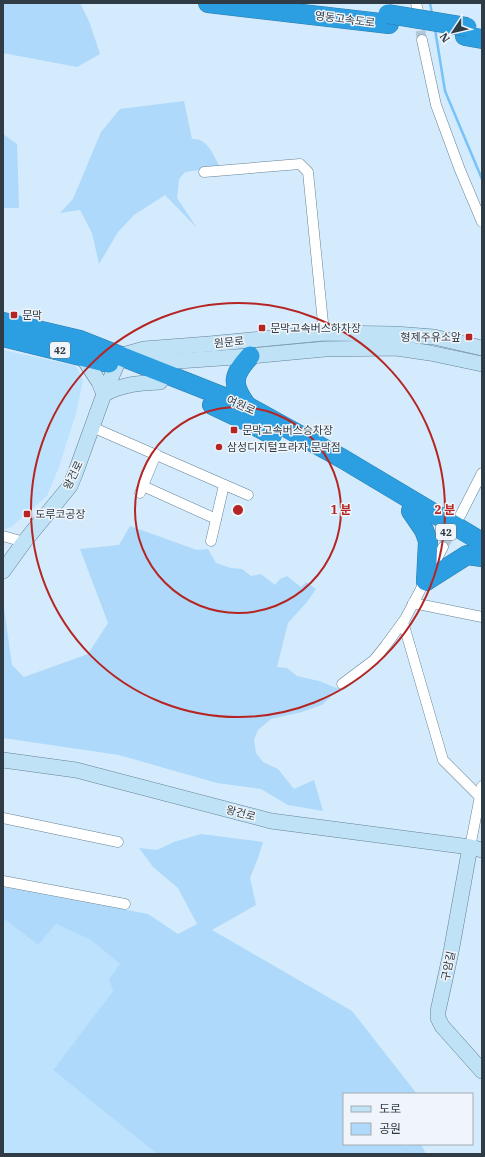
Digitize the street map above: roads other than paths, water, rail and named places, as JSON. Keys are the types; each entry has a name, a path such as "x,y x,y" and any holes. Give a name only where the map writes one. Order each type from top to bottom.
{"highway":[{"name":"영동고속도로","path":"208,3 389,19"},
{"name":"영동고속도로","path":"302,3 474,33"},
{"name":"여원로","path":"3,322 80,340 160,382 250,423 411,511 482,553"},
{"name":"여원로","path":"3,337 82,356 118,360 247,406 343,459 482,542"},
{"path":"247,406 238,394 236,376 250,356"},
{"path":"411,511 424,530 428,542 426,581"},
{"path":"426,581 467,555 482,557"}],"street":[{"path":"422,40 436,105 460,170 482,222"},
{"path":"204,172 300,164 308,172 325,349"},
{"name":"원문로","path":"118,360 144,349 324,333 395,334 430,337 482,348"},
{"name":"원문로","path":"118,360 164,362 325,349 396,348 430,353 482,364"},
{"path":"82,356 92,370 104,394 114,389 133,384 160,382"},
{"name":"왕건로","path":"3,571 24,542 70,486 118,360"},
{"path":"92,427 248,495"},
{"path":"156,454 141,489 216,519"},
{"path":"460,516 482,473"},
{"path":"211,542 224,485"},
{"path":"3,536 24,542"},
{"path":"342,684 374,660 403,622 443,547"},
{"path":"414,603 482,617"},
{"path":"403,622 443,760 480,797"},
{"name":"왕건로","path":"3,760 76,770 271,821 476,848"},
{"path":"476,848 482,786"},
{"path":"3,818 118,842"},
{"name":"구암길","path":"476,848 451,952 438,1011 438,1018 442,1026 482,1071"},
{"path":"3,881 124,904"}],"waterway":[{"path":"430,3 432,14"},
{"path":"435,29 445,91 482,179"}],"tunnel":[{"path":"418,16 422,40"},
{"path":"443,547 456,523"}],"place":[{"name":"문막","path":"14,315"},
{"name":"문막고속버스하차장","path":"262,328"},
{"name":"형제주유소앞","path":"469,337"},
{"name":"문막고속버스승차장","path":"234,430"},
{"name":"삼성디지털프라자 문막점","path":"219,447"},
{"name":"도루코공장","path":"27,514"}]}
